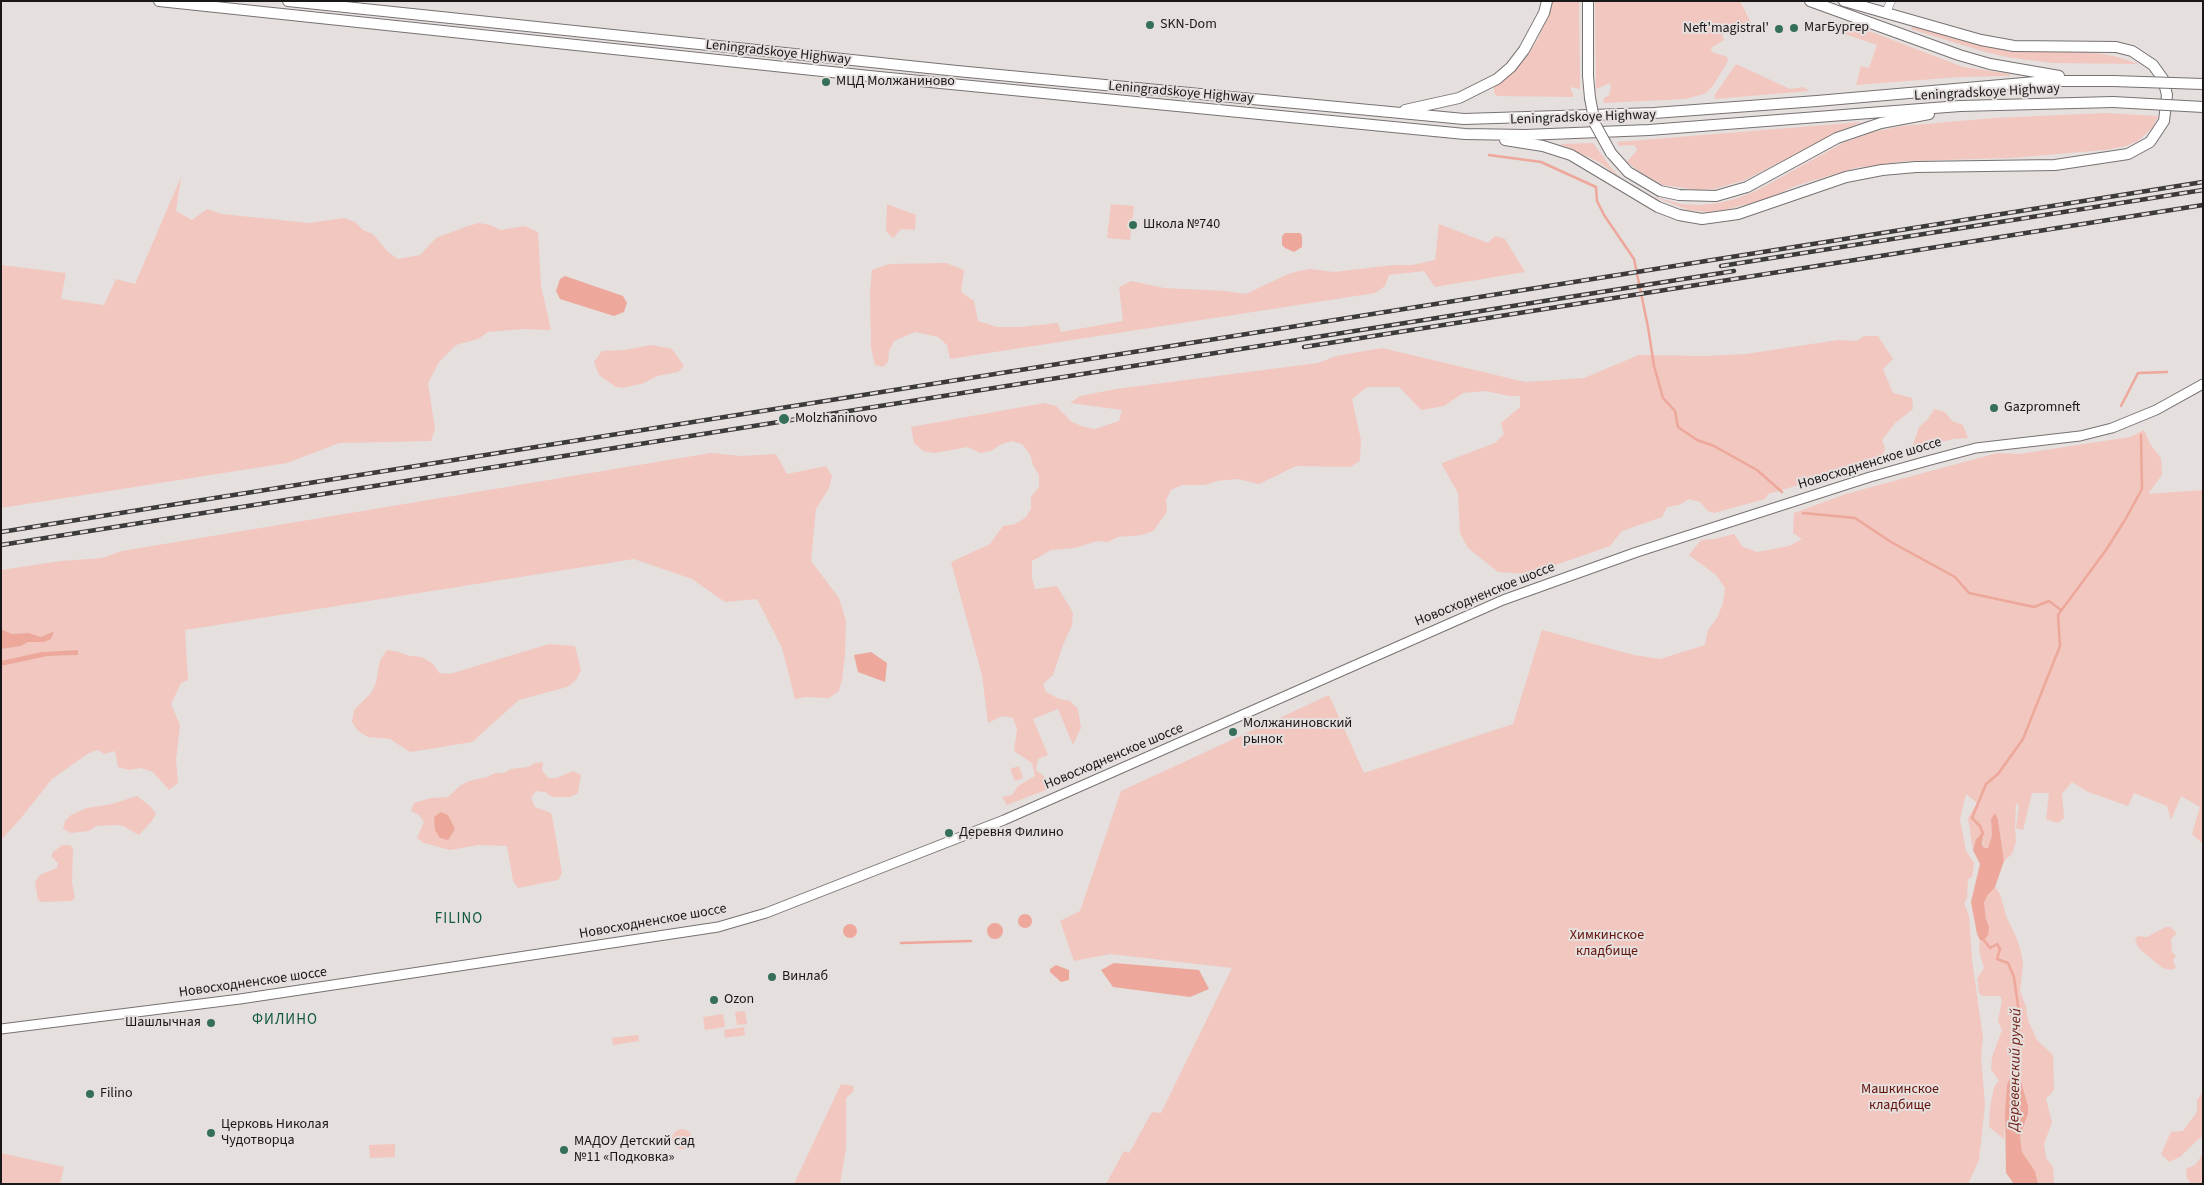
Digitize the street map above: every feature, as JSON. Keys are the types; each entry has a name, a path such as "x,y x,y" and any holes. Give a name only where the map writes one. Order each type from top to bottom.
{"highway":[{"name":"Leningradskoye Highway","path":"160,1 861,75 1464,134 1525,135 1649,130 1932,108 2113,102 2203,107"},
{"name":"Leningradskoye Highway","path":"288,1 929,68 1464,119 1654,113 1817,102 1987,86 2088,80 2203,84"},
{"path":"1392,112 1459,98 1497,79 1524,50 1544,13 1547,1"},
{"path":"1588,1 1588,76 1595,124 1611,153 1628,172 1660,190 1680,195 1716,196 1747,187 1837,138 1881,123 1993,106"},
{"path":"1810,1 1959,55 1990,64 2088,80"},
{"path":"1464,134 1543,146 1571,155 1658,207 1679,215 1702,218 1738,214 1846,177 1882,170 1916,167 2055,165 2128,154 2150,142 2164,121 2168,104 2163,79 2153,65 2132,51 2116,47 2014,46 1981,40 1844,1"}],"main road":[{"name":"Новосходненское шоссе","path":"1,1029 240,999 718,927 766,913 1004,820 1503,600 1637,552 1870,477 1976,448 2080,436 2112,428 2156,410 2203,384"}],"street":[{"path":"1886,12 1891,1"}],"green space":[{"path":"1553,1 1579,1 1580,89 1570,87 1574,97 1497,96 1494,93 1494,87 1519,65 1529,53 1538,39"},
{"path":"1595,1 1740,1 1751,23 1750,26 1743,23 1722,35 1724,40 1711,48 1712,52 1727,57 1728,61 1712,87 1704,94 1685,99 1604,103 1603,99 1609,95 1611,87 1610,83 1596,89"},
{"path":"1913,25 1959,40 2006,50 2095,53 2114,56 2139,64 2053,63 2012,58 1985,52 1911,29"},
{"path":"1861,28 1963,67 2011,74 2008,76 1959,77 1856,85 1861,66 1869,68 1877,45 1842,33"},
{"path":"1736,64 1790,89 1804,87 1809,91 1715,99 1714,96"},
{"path":"2106,113 2158,116 2153,127 2138,141 2126,146 2105,150 2011,158 1906,161 1855,168 1795,186 1766,199 1724,210 1706,212 1689,210 1651,196 1681,204 1700,205 1738,198 1758,190 1843,143 1873,132 1902,126 1994,118"},
{"path":"1862,122 1840,131 1745,180 1714,189 1698,190 1663,185 1646,176 1627,162 1637,150 1636,147 1633,145 1619,146 1617,142"},
{"path":"1593,143 1612,169 1622,179 1599,162 1560,144"},
{"path":"181,177 176,211 192,220 207,209 222,214 309,223 344,218 355,222 363,230 373,234 388,252 398,259 420,255 436,238 479,223 501,230 524,226 538,232 541,286 551,330 523,329 488,332 478,339 456,345 439,362 428,383 435,429 431,441 339,443 287,463 1,508 1,265 66,273 61,299 104,305 116,279 135,284"},
{"path":"887,204 916,215 915,230 901,229 893,238 886,231"},
{"path":"1111,204 1134,206 1130,240 1107,238"},
{"path":"1439,224 1488,243 1495,236 1505,239 1525,272 1435,287 1424,271 1389,275 1385,286 1375,293 950,359 947,345 938,337 915,332 894,341 889,351 888,362 883,367 875,365 871,348 870,291 872,270 889,264 946,263 964,270 961,292 974,301 978,321 997,327 1020,327 1058,323 1061,332 1123,321 1119,287 1131,281 1164,288 1246,294 1288,274 1299,271 1311,269 1334,272 1393,265 1412,265 1435,260"},
{"path":"1864,336 1878,336 1893,359 1883,369 1893,393 1912,398 1913,409 1895,423 1882,440 1885,448 1883,454 1877,459 1864,466 1768,494 1765,499 1714,513 1708,511 1700,502 1689,499 1679,505 1667,507 1662,517 1622,531 1610,546 1530,574 1498,572 1468,548 1460,533 1458,493 1442,465 1442,463 1495,443 1504,434 1501,423 1520,407 1520,396 1509,396 1486,391 1463,393 1444,406 1421,410 1399,387 1367,387 1352,399 1361,440 1360,461 1350,467 1296,466 1259,484 1237,479 1217,481 1205,485 1182,485 1171,490 1166,500 1167,512 1153,531 1142,535 1118,537 1108,542 1097,541 1075,548 1051,550 1032,561 1032,578 1035,589 1057,586 1073,613 1072,625 1053,675 1043,684 1046,692 1059,699 1070,701 1078,709 1081,728 1073,745 1058,709 1033,719 1048,755 1038,759 1036,770 1045,777 1048,789 1007,805 1002,797 1012,795 1018,786 1035,776 1032,763 1014,751 1017,729 1013,718 1002,716 988,723 982,675 951,562 990,544 1003,526 1015,524 1025,518 1031,509 1031,497 1039,487 1039,475 1033,465 1030,454 1022,444 1011,441 991,451 980,453 968,447 934,453 923,451 914,443 911,427 1044,403 1056,406 1072,422 1095,429 1119,421 1122,410 1070,403 1080,396 1116,389 1318,363 1336,356 1382,348 1525,382 1584,378 1639,355 1706,356 1746,354 1838,340 1857,341"},
{"path":"651,345 672,349 684,366 678,372 657,376 644,383 623,388 616,387 599,375 594,362 602,351 624,350"},
{"path":"1934,409 1945,412 1952,421 1963,425 1968,438 1953,439 1911,450 1919,427 1928,419"},
{"path":"2144,430 2150,444 2161,458 2162,475 2148,494 2203,490 2203,844 2192,834 2200,807 2181,796 2171,820 2167,806 2134,793 2128,806 2088,792 2072,782 2062,794 2064,818 2058,823 2046,819 2049,793 2032,793 2023,830 2016,828 2019,806 2016,803 2015,827 2016,842 2012,854 2004,861 1998,820 1991,819 1992,835 1988,848 1984,848 1982,839 1976,839 1973,850 1968,818 1977,803 1966,794 1960,819 1966,851 1974,863 1972,877 1968,879 1967,899 1964,903 1969,916 1972,960 1983,1038 1981,1057 1985,1104 1979,1160 1968,1184 1106,1184 1124,1151 1129,1153 1152,1112 1161,1113 1232,968 1110,954 1074,961 1060,921 1080,911 1121,791 1329,695 1364,773 1513,724 1542,630 1634,655 1660,659 1705,645 1708,630 1717,618 1723,603 1725,588 1716,575 1689,555 1701,540 1715,539 1734,534 1743,547 1757,552 1789,546 1802,539 1793,533 1794,513 1846,494 1997,453 2019,454 2130,437"},
{"path":"711,453 741,456 776,454 787,474 826,466 832,476 829,488 816,509 811,561 839,598 846,621 842,680 839,691 829,698 805,697 795,699 782,648 757,599 725,602 692,579 634,559 185,630 188,680 181,683 171,704 180,725 176,760 178,783 169,790 153,772 141,768 129,770 118,767 115,751 104,754 98,750 89,753 52,779 1,840 1,666 48,656 78,655 78,650 41,652 1,661 1,649 21,646 28,642 40,642 53,631 41,637 29,633 12,634 1,629 1,570 61,561 102,558 122,551"},
{"path":"549,644 575,646 581,670 576,680 567,687 519,700 472,742 410,752 390,739 368,737 358,731 352,722 354,710 371,693 376,683 380,660 387,650 422,657 433,664 439,673 450,674"},
{"path":"543,762 542,770 548,778 556,778 573,771 581,775 578,793 570,797 552,797 545,792 536,791 531,798 535,807 551,813 562,873 558,880 518,888 513,881 507,846 479,845 450,850 424,843 417,838 424,822 419,815 411,811 414,803 431,798 448,797 461,785 469,781"},
{"path":"1019,766 1023,778 1015,781 1010,769"},
{"path":"137,796 151,807 156,814 139,835 123,826 114,825 96,826 89,831 71,833 63,829 65,821 71,815 87,808 112,804"},
{"path":"62,845 70,845 73,848 72,883 75,898 71,901 41,902 38,900 35,882 40,875 57,868 58,863 52,857 52,853"},
{"path":"1995,887 2000,894 2006,916 2021,952 2023,964 2020,991 2026,1007 2028,1020 2037,1040 2053,1055 2054,1090 2046,1099 2052,1122 2044,1144 2046,1158 2053,1167 2054,1184 2038,1184 2035,1171 2022,1152 2020,1137 2028,1113 2007,1085 2004,1139 1989,1127 1994,1087 1999,1081 1991,1069 1992,1057 2002,1030 1998,1021 2002,1000 2000,996 1982,996 1979,993 1977,979 1984,968 1979,951 1980,940 1983,941 1989,927 1984,903"},
{"path":"2166,927 2170,927 2177,933 2171,939 2172,952 2176,956 2173,960 2176,968 2171,970 2163,968 2144,953 2138,947 2135,939 2138,936 2147,937"},
{"path":"745,1011 747,1024 737,1025 735,1012"},
{"path":"723,1014 725,1027 705,1030 703,1017"},
{"path":"744,1027 745,1035 725,1038 724,1030"},
{"path":"638,1035 639,1041 613,1045 612,1038"},
{"path":"841,1084 853,1086 854,1091 846,1098 846,1149 840,1184 794,1184"},
{"path":"2203,1092 2203,1135 2180,1157 2169,1162 2161,1154 2171,1132 2183,1131 2197,1112 2197,1100"},
{"path":"682,1129 689,1132 692,1139 689,1146 682,1149 675,1146 672,1139 675,1132"},
{"path":"395,1144 395,1157 370,1158 369,1145"},
{"path":"1,1153 64,1167 60,1184 1,1184"},
{"path":"2203,1154 2203,1184 2191,1184 2187,1178 2186,1169 2195,1165"}],"shaded area":[{"path":"1285,233 1300,233 1302,236 1302,247 1294,252 1285,248 1282,245 1282,236"},
{"path":"565,276 623,296 627,303 624,312 614,316 560,299 556,291 560,279"},
{"path":"1,629 12,634 29,633 41,637 54,631 51,639 44,642 28,642 21,646 1,649"},
{"path":"78,650 78,655 48,656 1,666 1,661 41,652"},
{"path":"871,652 887,663 885,682 858,672 854,655"},
{"path":"441,812 448,815 455,829 448,840 440,838 435,830 434,817"},
{"path":"1995,813 1998,820 2004,861 1995,887 1984,903 1989,927 1988,935 1983,941 1980,940 1977,934 1971,902 1980,864 1973,850 1976,839 1983,833 1982,844 1984,848 1988,848 1992,835 1991,819"},
{"path":"1022,914 1028,914 1032,921 1028,928 1022,928 1018,924 1018,918"},
{"path":"992,923 998,923 1003,928 1001,937 992,939 987,934 987,928"},
{"path":"850,924 855,926 857,931 855,936 850,938 845,936 843,931 845,926"},
{"path":"1114,963 1199,970 1209,989 1190,997 1113,987 1101,970"},
{"path":"1056,965 1069,970 1069,980 1061,982 1050,972 1050,969"},
{"path":"2011,1076 2018,1078 2021,1082 2028,1106 2028,1113 2020,1137 2022,1152 2035,1171 2038,1184 2014,1184 2006,1173 2005,1111 2007,1085"}],"waterway":[{"path":"1489,155 1541,162 1596,187 1597,201 1604,215 1634,259 1654,366 1663,398 1675,411 1678,427 1697,440 1714,446 1757,470 1782,492"},
{"name":"Деревенский ручей","path":"2121,406 2138,373 2167,372"},
{"name":"Деревенский ручей","path":"1981,835 1983,834 1980,826 1972,818 1986,784 1998,774 2023,739 2060,646 2058,615 2106,550 2142,489 2141,435"},
{"path":"1803,513 1855,518 1891,542 1955,577 1969,593 2034,607 2049,601 2061,610"},
{"name":"Деревенский ручей","path":"1983,939 1990,948 1997,944 2000,949 1997,959 2008,963 2014,977 2019,1013 2018,1081"},
{"path":"901,943 971,941"}],"railway":[{"path":"1,532 2203,182"},
{"path":"1721,266 2203,190"},
{"path":"1304,347 2203,205"},
{"path":"1,545 1734,271"}],"place":[{"name":"SKN-Dom","path":"1150,25"},
{"name":"МагБургер","path":"1794,28"},
{"name":"Neft'magistral'","path":"1779,29"},
{"name":"МЦД Молжаниново","path":"826,82"},
{"name":"Школа №740","path":"1133,225"},
{"name":"Gazpromneft","path":"1994,408"},
{"name":"Molzhaninovo","path":"784,419"},
{"name":"Молжаниновский рынок","path":"1233,732"},
{"name":"Деревня Филино","path":"949,833"},
{"name":"Винлаб","path":"772,977"},
{"name":"Ozon","path":"714,1000"},
{"name":"Шашлычная","path":"211,1023"},
{"name":"Filino","path":"90,1094"},
{"name":"Церковь Николая Чудотворца","path":"211,1133"},
{"name":"МАДОУ Детский сад №11 «Подковка»","path":"564,1150"}],"district":[{"name":"FILINO","path":"459,920"},
{"name":"ФИЛИНО","path":"285,1021"}],"park label":[{"name":"Химкинское кладбище","path":"1607,944"},
{"name":"Машкинское кладбище","path":"1900,1098"}]}
